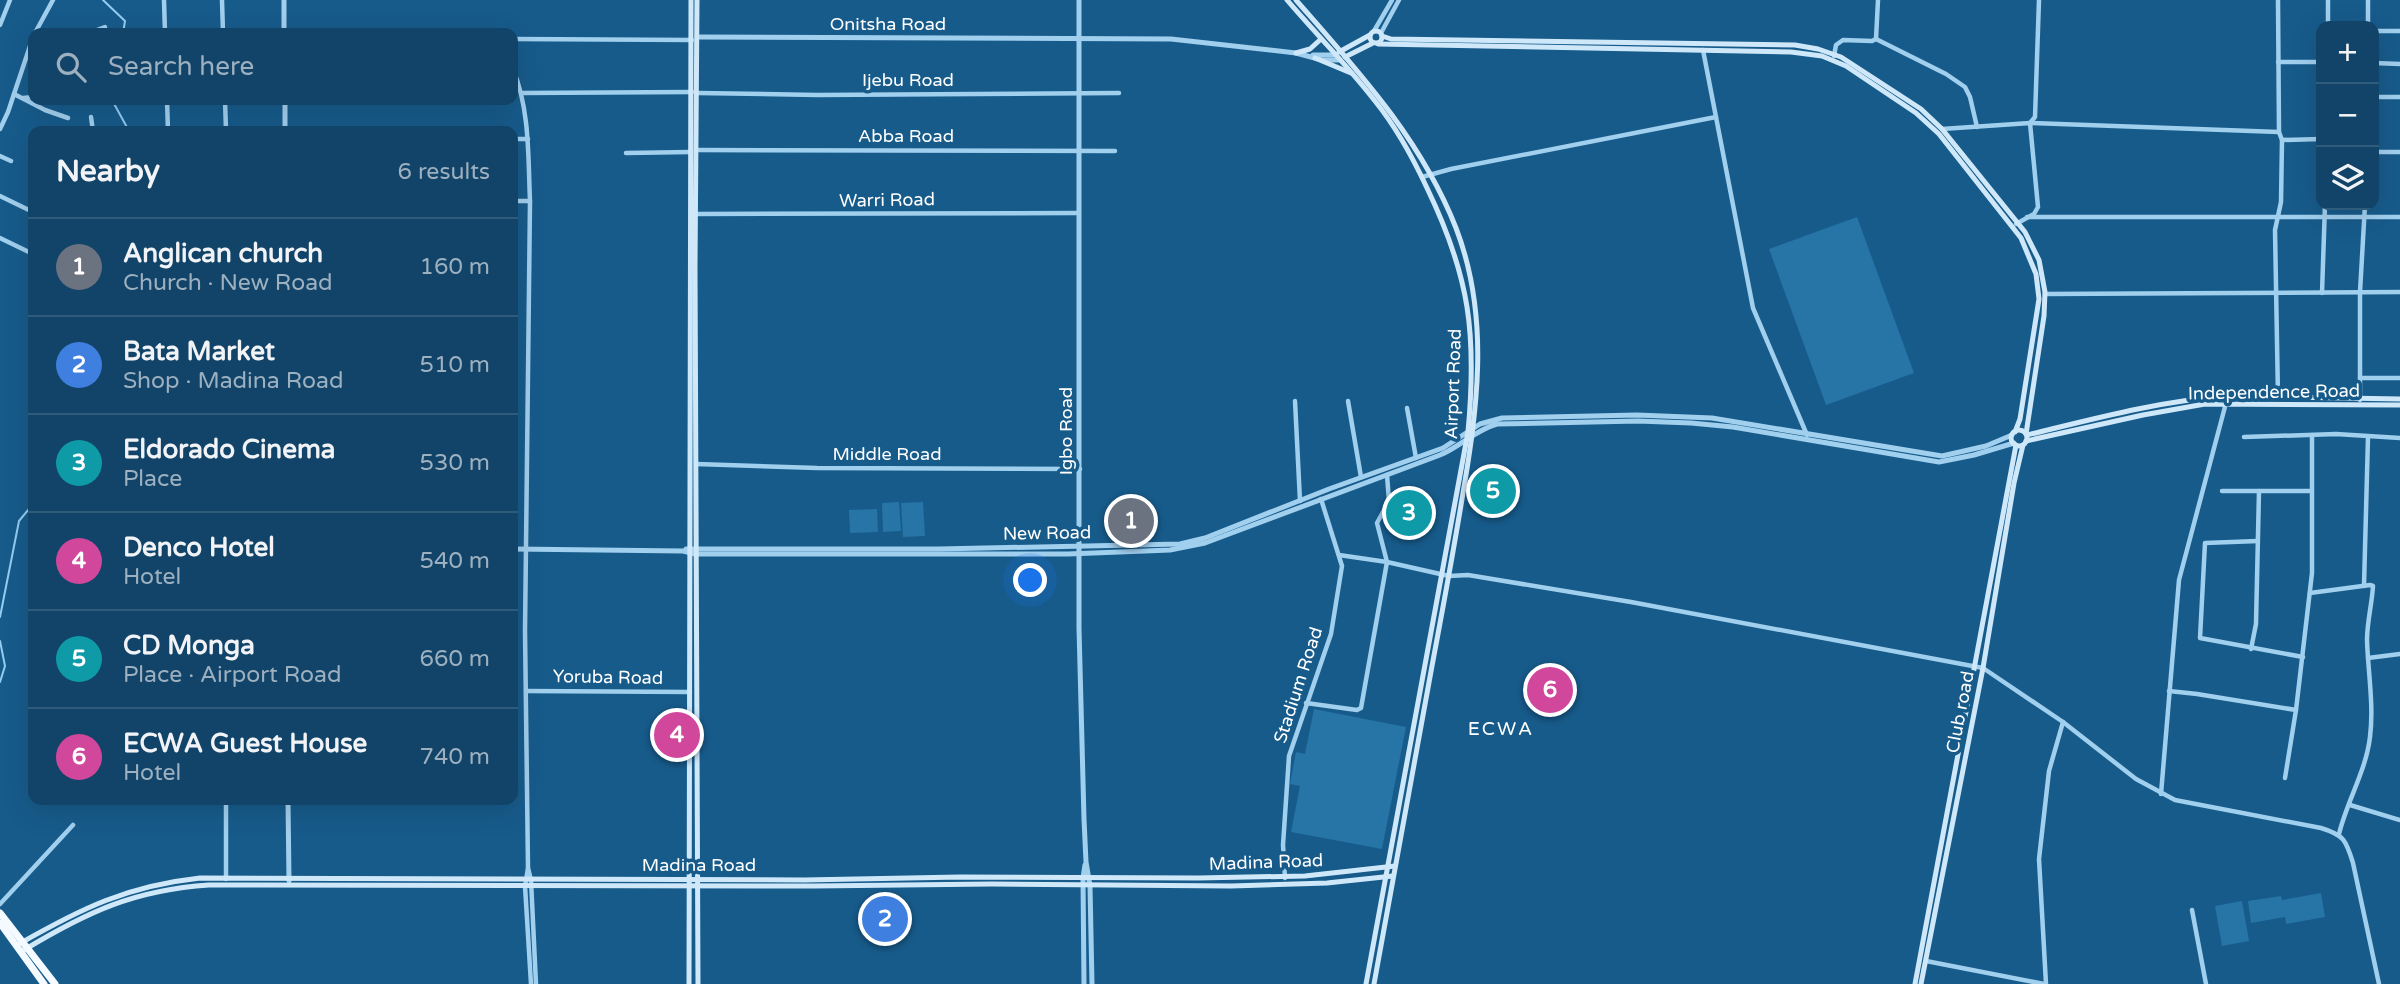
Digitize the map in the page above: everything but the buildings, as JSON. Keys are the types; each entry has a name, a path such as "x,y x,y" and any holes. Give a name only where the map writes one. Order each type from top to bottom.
{"highway":[{"path":"0,913 23,946 44,984"},
{"path":"0,923 55,984"}],"main road":[{"path":"691,0 695,39"},
{"path":"697,0 690,692 693,883 698,984"},
{"name":"Airport Road","path":"1287,0 1321,39 1343,58 1407,134 1431,174 1456,229 1475,302 1478,394 1449,576 1374,984"},
{"name":"Airport Road","path":"1296,0 1338,53"},
{"path":"1377,34 1370,40 1376,43 1800,52 1834,57 1861,68 1908,100 1942,129 2016,224 2039,260 2045,295 2020,419 2013,433"},
{"path":"1343,58 1381,41 1377,34"},
{"path":"1338,53 1377,34 1391,39 1794,45 1818,48 1903,103 1928,124 2016,224 2036,274 2039,329 2026,423 1974,666 1921,968 1915,984"},
{"path":"1296,53 1310,50 1321,39"},
{"path":"1315,58 1352,73"},
{"name":"Airport Road","path":"1343,58 1377,102 1422,177 1441,215 1458,260 1468,307 1472,351 1472,432"},
{"path":"689,984 693,883 690,551 695,464 692,304 696,214 694,151"},
{"path":"1458,260 1465,258"},
{"name":"Independence Road","path":"2022,441 2140,408 2227,396 2400,405"},
{"name":"Independence Road","path":"2022,441 2185,406 2400,399"},
{"path":"2013,433 2020,430 2022,441"},
{"path":"2013,433 2022,441"},
{"name":"Airport Road","path":"1366,984 1466,440"},
{"name":"Club road","path":"1922,984 1921,968 1926,961 1983,668 2022,441"},
{"name":"Madina Road","path":"693,883 940,877 1285,876 1395,866"},
{"name":"Madina Road","path":"23,946 120,901 176,888 226,882 1090,886 1286,884 1393,876"}],"street":[{"path":"0,25 10,0"},
{"path":"38,28 53,0"},
{"path":"164,0 165,28"},
{"path":"222,0 223,28"},
{"path":"284,0 284,28"},
{"name":"Igbo Road","path":"1079,0 1079,628 1086,862 1083,886 1084,984"},
{"path":"1377,34 1392,0"},
{"path":"1377,34 1399,0"},
{"path":"1876,39 1878,0"},
{"path":"2016,224 2035,214 2038,207 2031,123 2035,117 2039,0"},
{"path":"2278,0 2279,132 2282,140 2281,202 2275,230 2278,397"},
{"path":"2328,0 2328,21"},
{"path":"2368,0 2368,21"},
{"path":"2379,31 2400,31"},
{"name":"Onitsha Road","path":"518,39 1183,39 1307,55"},
{"path":"1834,57 1839,41 1876,39 1902,50 1960,82 1970,97 1977,127"},
{"path":"1703,50 1753,308 1807,437"},
{"path":"1307,55 1338,53"},
{"path":"1307,55 1315,58 1343,58"},
{"path":"0,129 28,60"},
{"path":"2278,62 2316,62"},
{"path":"2379,64 2400,64"},
{"path":"518,82 528,139 530,201 526,691 528,883 533,984"},
{"name":"Ijebu Road","path":"522,93 1119,93"},
{"path":"14,94 28,101"},
{"path":"22,98 28,97"},
{"path":"2379,97 2400,97"},
{"path":"35,105 68,118"},
{"path":"167,105 168,126"},
{"path":"225,105 226,126"},
{"path":"285,105 285,126"},
{"path":"91,117 92,126"},
{"path":"1422,177 1716,117"},
{"path":"1942,129 2031,123 2279,132"},
{"path":"518,139 528,139"},
{"path":"2282,140 2316,139"},
{"name":"Abba Road","path":"626,153 1115,151"},
{"path":"2379,152 2400,152"},
{"path":"0,156 11,161"},
{"path":"0,196 28,210"},
{"path":"518,201 530,201"},
{"path":"2322,293 2325,210"},
{"path":"2360,402 2360,292 2365,210"},
{"name":"Warri Road","path":"696,214 1077,213"},
{"path":"2027,217 2400,217"},
{"path":"0,239 28,252"},
{"path":"2045,295 2400,292"},
{"path":"2360,378 2400,378"},
{"path":"1295,401 1300,501"},
{"path":"1348,401 1361,477"},
{"path":"2161,794 2183,559 2226,403"},
{"path":"1407,408 1416,458"},
{"path":"1472,432 1497,424 1638,421 1733,427 1942,459 2022,441"},
{"name":"New Road","path":"518,549 1080,550 1191,545 1321,498 1361,477 1387,471 1450,445 1472,432"},
{"name":"New Road","path":"1245,526 1300,501 1447,452 1466,440 1472,432"},
{"path":"1942,459 1986,446 2013,433"},
{"path":"2244,437 2336,434 2400,438"},
{"path":"2285,778 2310,593 2312,435"},
{"path":"2364,586 2368,437"},
{"name":"Middle Road","path":"695,464 817,468 1080,468"},
{"path":"1306,703 1356,710 1361,708 1387,562 1377,523 1389,501 1387,471"},
{"path":"2222,491 2311,491"},
{"path":"2251,649 2256,624 2259,491"},
{"name":"Stadium Road","path":"1286,884 1283,845 1287,770 1333,624 1342,578 1339,555 1321,498"},
{"path":"2258,541 2205,543 2200,638 2303,657"},
{"path":"1339,555 1387,562 1449,576 1468,575 1631,602 1983,668 2063,722 2136,779 2161,794 2175,800 2321,828 2339,834 2349,848 2379,984"},
{"path":"2310,593 2374,586 2367,637 2371,734 2367,755 2339,834"},
{"path":"2368,658 2400,654"},
{"name":"Yoruba Road","path":"526,691 690,692"},
{"path":"2169,691 2296,710"},
{"path":"1926,961 2045,984 2039,859 2049,771 2063,722"},
{"path":"226,805 226,882"},
{"path":"288,805 289,882"},
{"path":"2350,805 2400,820"},
{"path":"0,904 72,825"},
{"path":"940,877 941,884"},
{"name":"Igbo Road","path":"1086,878 1090,886 1091,984"},
{"path":"2192,910 2206,984"}],"shaded area":[{"path":"1857,217 1914,373 1826,405 1769,249"},
{"path":"899,502 901,531 883,532 882,503"},
{"path":"923,502 925,536 903,537 901,503"},
{"path":"877,509 878,532 850,533 849,510"},
{"path":"1314,709 1406,727 1382,849 1291,832 1300,786 1290,784 1296,752 1305,754"},
{"path":"2321,893 2325,917 2286,924 2285,917 2251,923 2248,901 2281,896 2282,900"},
{"path":"2242,901 2249,941 2222,946 2215,906"}],"waterway":[{"path":"103,0 125,21 124,28"},
{"path":"115,105 126,126"},
{"path":"0,617 19,521 28,510"},
{"path":"0,641 5,666 0,682"}],"place":[{"name":"CD Monga","path":"1493,491"},
{"name":"Eldorado Cinema","path":"1409,513"},
{"name":"Anglican church","path":"1131,521"},
{"name":"ECWA Guest House","path":"1550,690"},
{"name":"Denco Hotel","path":"677,735"},
{"name":"Bata Market","path":"885,919"}],"district":[{"name":"ECWA","path":"1501,728"}]}
